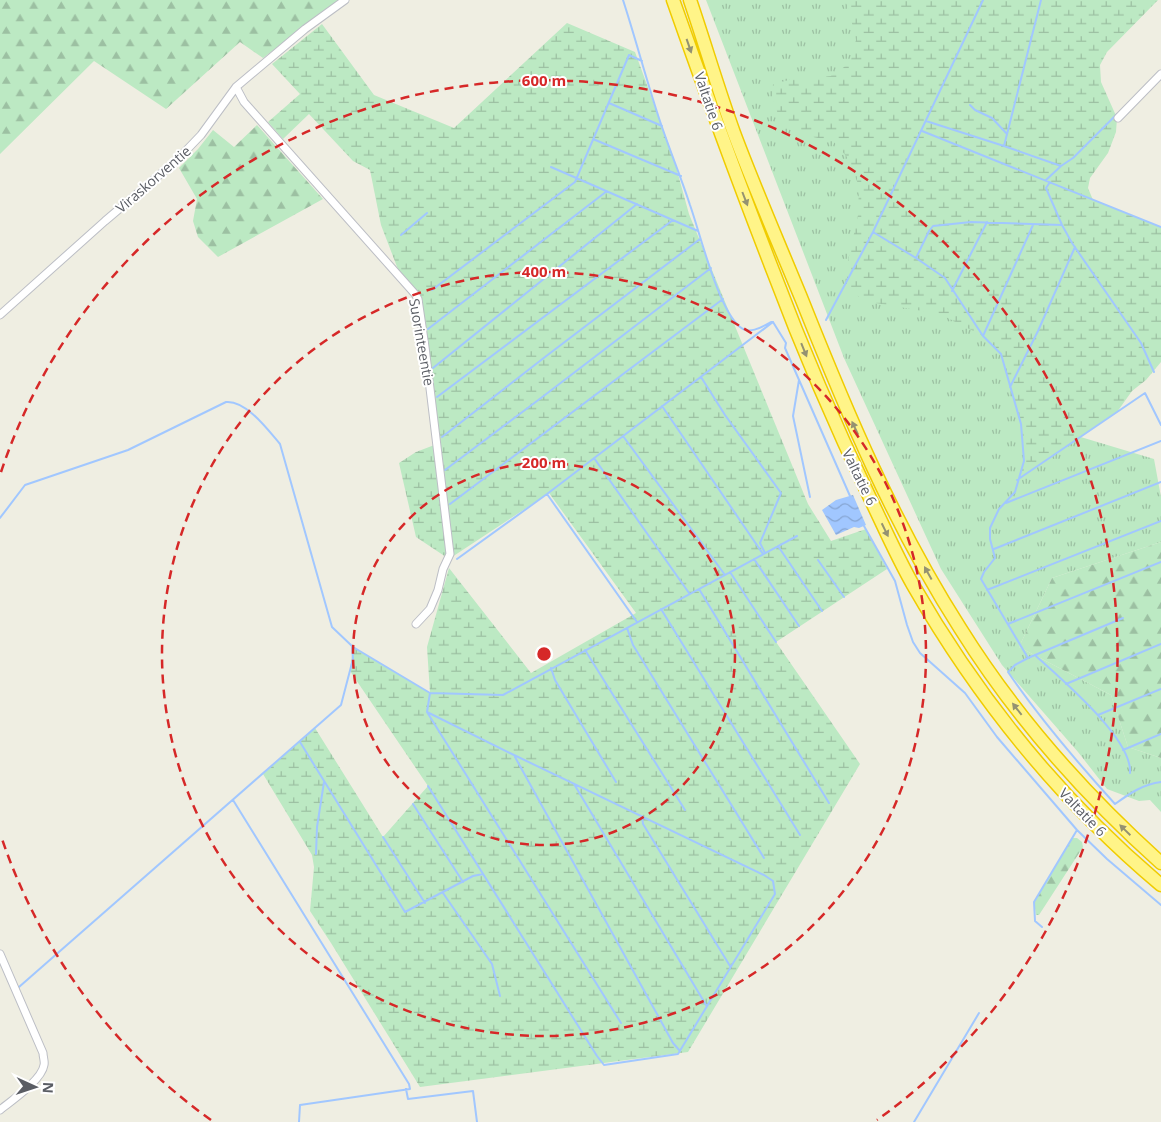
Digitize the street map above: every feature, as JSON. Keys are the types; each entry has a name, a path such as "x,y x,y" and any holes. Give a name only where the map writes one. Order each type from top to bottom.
{"highway":[{"name":"Valtatie 6","path":"673,0 722,138 819,388 851,460 913,584 959,658 1034,758 1070,800 1161,885"},
{"name":"Valtatie 6","path":"690,0 734,134 851,419 880,484 907,537 960,628 1006,695 1079,784 1161,863"}],"street":[{"name":"Viraskorventie","path":"0,315 105,221 177,160 201,134 236,87 305,29 345,0"},
{"path":"1118,118 1161,74"},
{"name":"Suorinteentie","path":"236,87 244,102 418,299 450,554 443,568 438,590 430,609 416,624"},
{"path":"0,954 45,1065 33,1082 0,1110"}],"green space":[{"path":"0,0 340,0 263,58 240,42 166,109 94,61 0,154"},
{"path":"706,0 902,0 1021,329 1054,429 1154,459 1161,497 1161,542 1052,578 1019,647 1111,695 1128,747 1161,758 1161,812 1150,800 1139,801 1107,789 1078,752 1002,665 941,569 844,358"},
{"path":"845,0 1158,0 1107,52 1100,65 1101,82 1117,118 1116,132 1108,153 1090,178 1088,188 1093,200 1161,227 1161,362 1146,380 1132,391 1117,412 1017,480 1024,461 1021,425 1001,354 983,336 940,314 870,302 856,295 848,284 846,270 858,215 859,186 847,157 833,141 808,136 787,128 778,114 772,96 773,84 789,80 831,76 850,63 856,40"},
{"path":"567,23 635,52 673,156 689,214 808,504 831,541 866,529 887,569 776,642 860,764 688,1052 420,1087 310,911 314,867 312,855 263,774 315,728 383,837 428,786 350,671 353,647 430,693 427,647 449,568 531,673 636,613 549,493 449,559 416,537 399,463 416,452 437,444 415,294 404,285 381,225 370,170 353,161 309,114 283,139 268,122 300,94 272,64 322,24 374,95 454,128"},
{"path":"257,125 323,199 218,257 198,237 193,221 197,199 179,168 213,130 234,147"},
{"path":"1161,542 1161,758 1128,747 1111,695 1019,647 1052,578"},
{"path":"1072,838 1077,838 1082,842 1083,847 1039,915 1036,915 1034,902"}],"water":[{"path":"853,495 866,525 859,528 854,527 836,535 822,510 836,500"}],"waterway":[{"path":"623,0 661,124 686,193 710,270 724,304 732,318 744,329 756,329 773,322"},
{"path":"826,320 873,232 983,0"},
{"path":"1004,146 1041,0"},
{"path":"432,290 575,182 629,55 642,61"},
{"path":"609,103 662,126"},
{"path":"970,105 975,110 992,118 1007,134"},
{"path":"1046,180 1073,158 1117,114"},
{"path":"926,121 1061,166"},
{"path":"922,131 1161,227"},
{"path":"593,139 681,176"},
{"path":"551,167 698,231"},
{"path":"1050,182 1046,188 1062,225 1072,243 1141,343 1154,372"},
{"path":"428,329 607,191"},
{"path":"433,368 637,204"},
{"path":"401,235 427,213"},
{"path":"437,397 673,220"},
{"path":"916,258 933,226 971,222 1062,225"},
{"path":"952,291 987,222"},
{"path":"983,336 1033,225"},
{"path":"873,232 945,278 983,336 1001,354 1021,424 1024,461 1015,492 999,509 990,528 990,539 995,558 981,579 1028,658"},
{"path":"442,437 700,239"},
{"path":"1010,387 1038,331 1075,247"},
{"path":"445,470 711,268"},
{"path":"450,504 723,299"},
{"path":"773,322 786,343 785,348 850,496"},
{"path":"457,559 547,494 773,322"},
{"path":"701,377 725,415 781,493 760,543 765,553"},
{"path":"799,380 793,416 810,497"},
{"path":"1017,480 1145,393 1161,425"},
{"path":"0,518 25,485 128,450 226,402 234,403 256,417 280,444 332,627 353,647 430,693 503,695 797,536"},
{"path":"662,406 763,554"},
{"path":"623,436 725,575"},
{"path":"1006,503 1161,441"},
{"path":"594,458 689,593"},
{"path":"994,549 1161,482"},
{"path":"547,494 637,622"},
{"path":"987,590 1161,521"},
{"path":"864,526 895,581 907,625 913,642 920,653 965,693 997,737 1077,830 1107,859 1161,905"},
{"path":"778,546 822,611"},
{"path":"754,559 799,626"},
{"path":"818,560 844,597"},
{"path":"1008,624 1161,562"},
{"path":"730,572 776,642"},
{"path":"699,589 829,803"},
{"path":"661,609 800,835"},
{"path":"1123,618 1028,658 1015,665 1008,672 1059,740 1115,804 1142,787 1161,782"},
{"path":"627,628 633,645 764,858"},
{"path":"1066,684 1161,644"},
{"path":"19,987 341,705 353,659 352,646"},
{"path":"585,650 685,810"},
{"path":"1036,656 1077,694 1108,727 1120,743 1128,759 1130,773"},
{"path":"551,668 555,680 616,782"},
{"path":"1098,715 1161,689"},
{"path":"430,693 427,712 621,1023"},
{"path":"427,712 773,881 775,894 678,1054 604,1065 428,786"},
{"path":"1123,750 1161,734"},
{"path":"300,742 405,912 473,876 483,874"},
{"path":"515,757 673,1043 680,1051"},
{"path":"316,854 317,827 324,782"},
{"path":"574,784 706,1005"},
{"path":"233,800 409,1084 410,1089 300,1105 299,1122"},
{"path":"413,804 463,882"},
{"path":"642,816 643,824 730,966"},
{"path":"1042,927 1035,921 1034,902 1077,830"},
{"path":"383,837 425,903"},
{"path":"443,893 492,964 500,996"},
{"path":"914,1122 979,1013"},
{"path":"406,1089 408,1099 473,1091 477,1122"}]}
